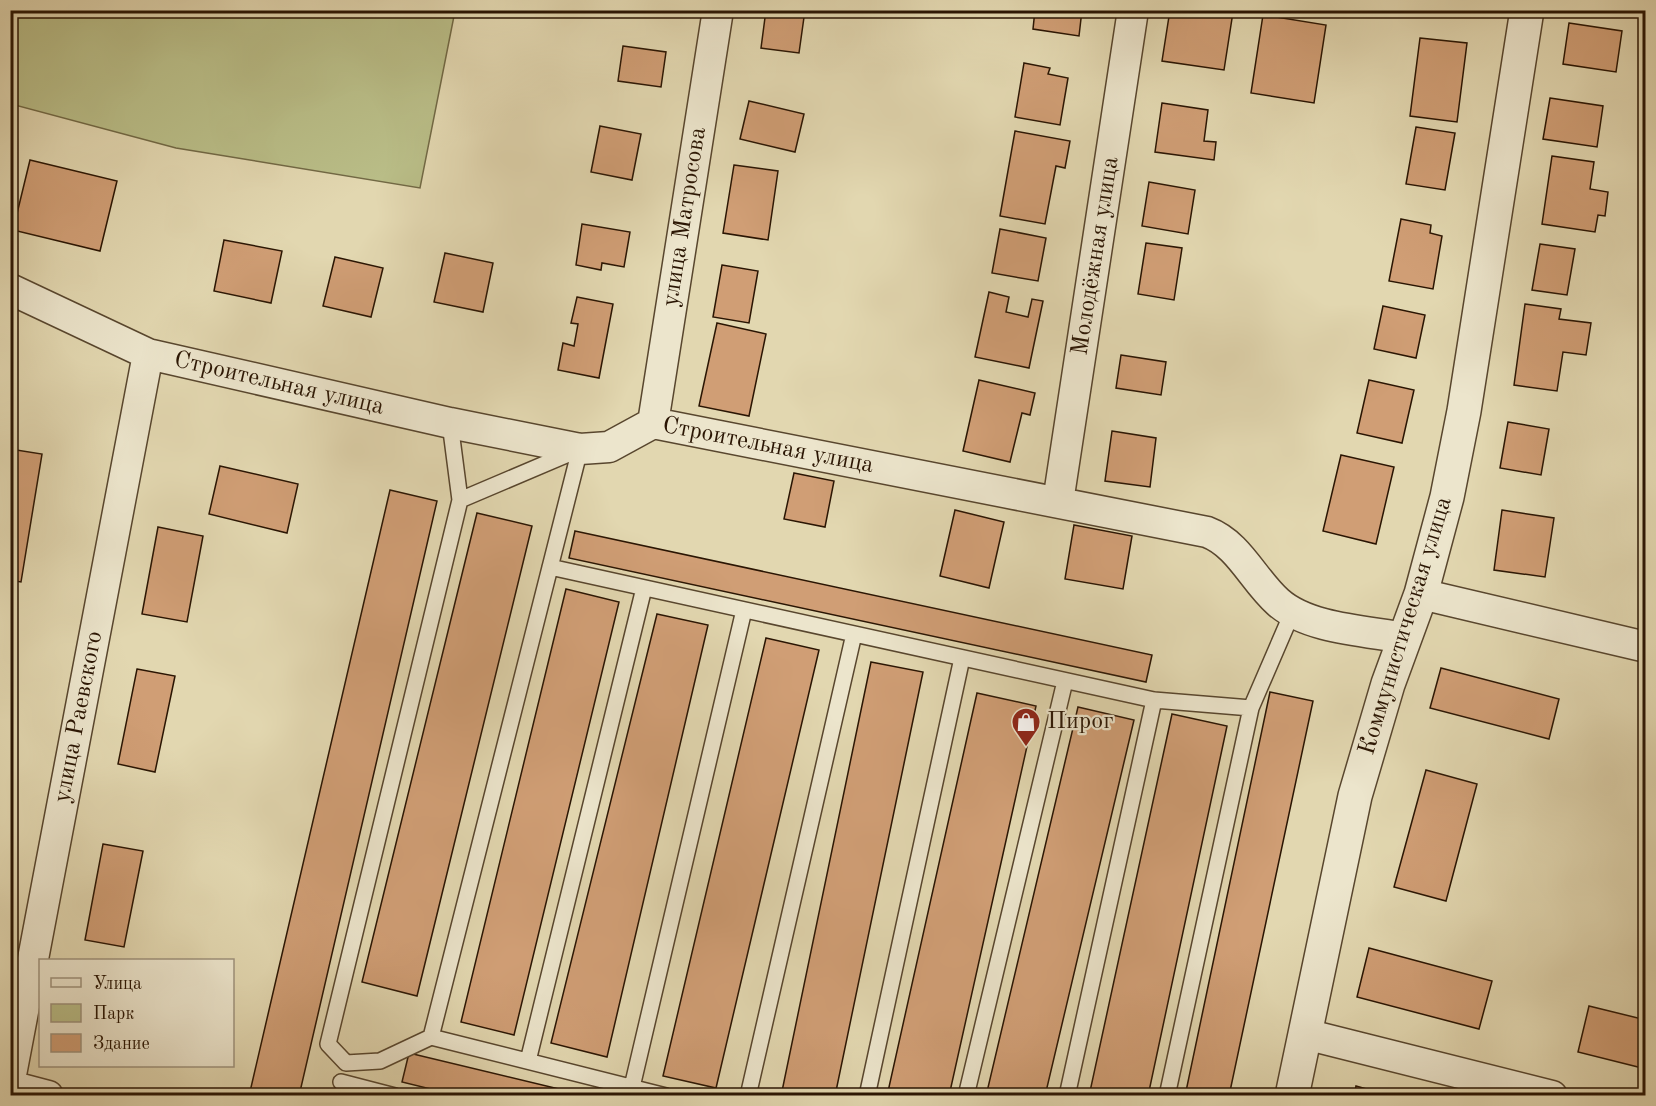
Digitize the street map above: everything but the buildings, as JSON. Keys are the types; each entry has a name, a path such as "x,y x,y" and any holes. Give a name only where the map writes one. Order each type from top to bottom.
{"street":[{"name":"улица Матросова","path":"652,423 718,10"},
{"name":"Молодёжная улица","path":"1058,502 1133,10"},
{"name":"Коммунистическая улица","path":"1292,1095 1355,796 1371,736 1421,594 1438,538 1464,411 1527,10"},
{"name":"Строительная улица","path":"10,289 148,354 450,423 580,449 609,447 652,423 1058,502 1218,536 1278,602 1292,613 1310,621 1405,638"},
{"name":"улица Раевского","path":"10,1080 148,354"},
{"path":"1421,594 1646,647"},
{"path":"1305,1034 1552,1095"},
{"path":"10,1086 48,1095"}],"lane":[{"path":"450,423 460,500 328,1044 346,1063 380,1061 431,1037 666,1095"},
{"path":"460,500 580,449"},
{"path":"431,1037 580,449"},
{"path":"550,567 1154,700 1251,708"},
{"path":"528,1061 644,588"},
{"path":"632,1087 744,610"},
{"path":"1167,1095 1251,708 1292,613"},
{"path":"748,1095 854,634"},
{"path":"867,1095 962,658"},
{"path":"966,1095 1065,681"},
{"path":"1067,1095 1154,700"},
{"path":"346,1063 339,1089 395,1095"}],"green space":[{"path":"10,11 455,11 420,188 176,148 11,104"}],"place":[{"name":"Пирог","path":"1026,748"}]}
